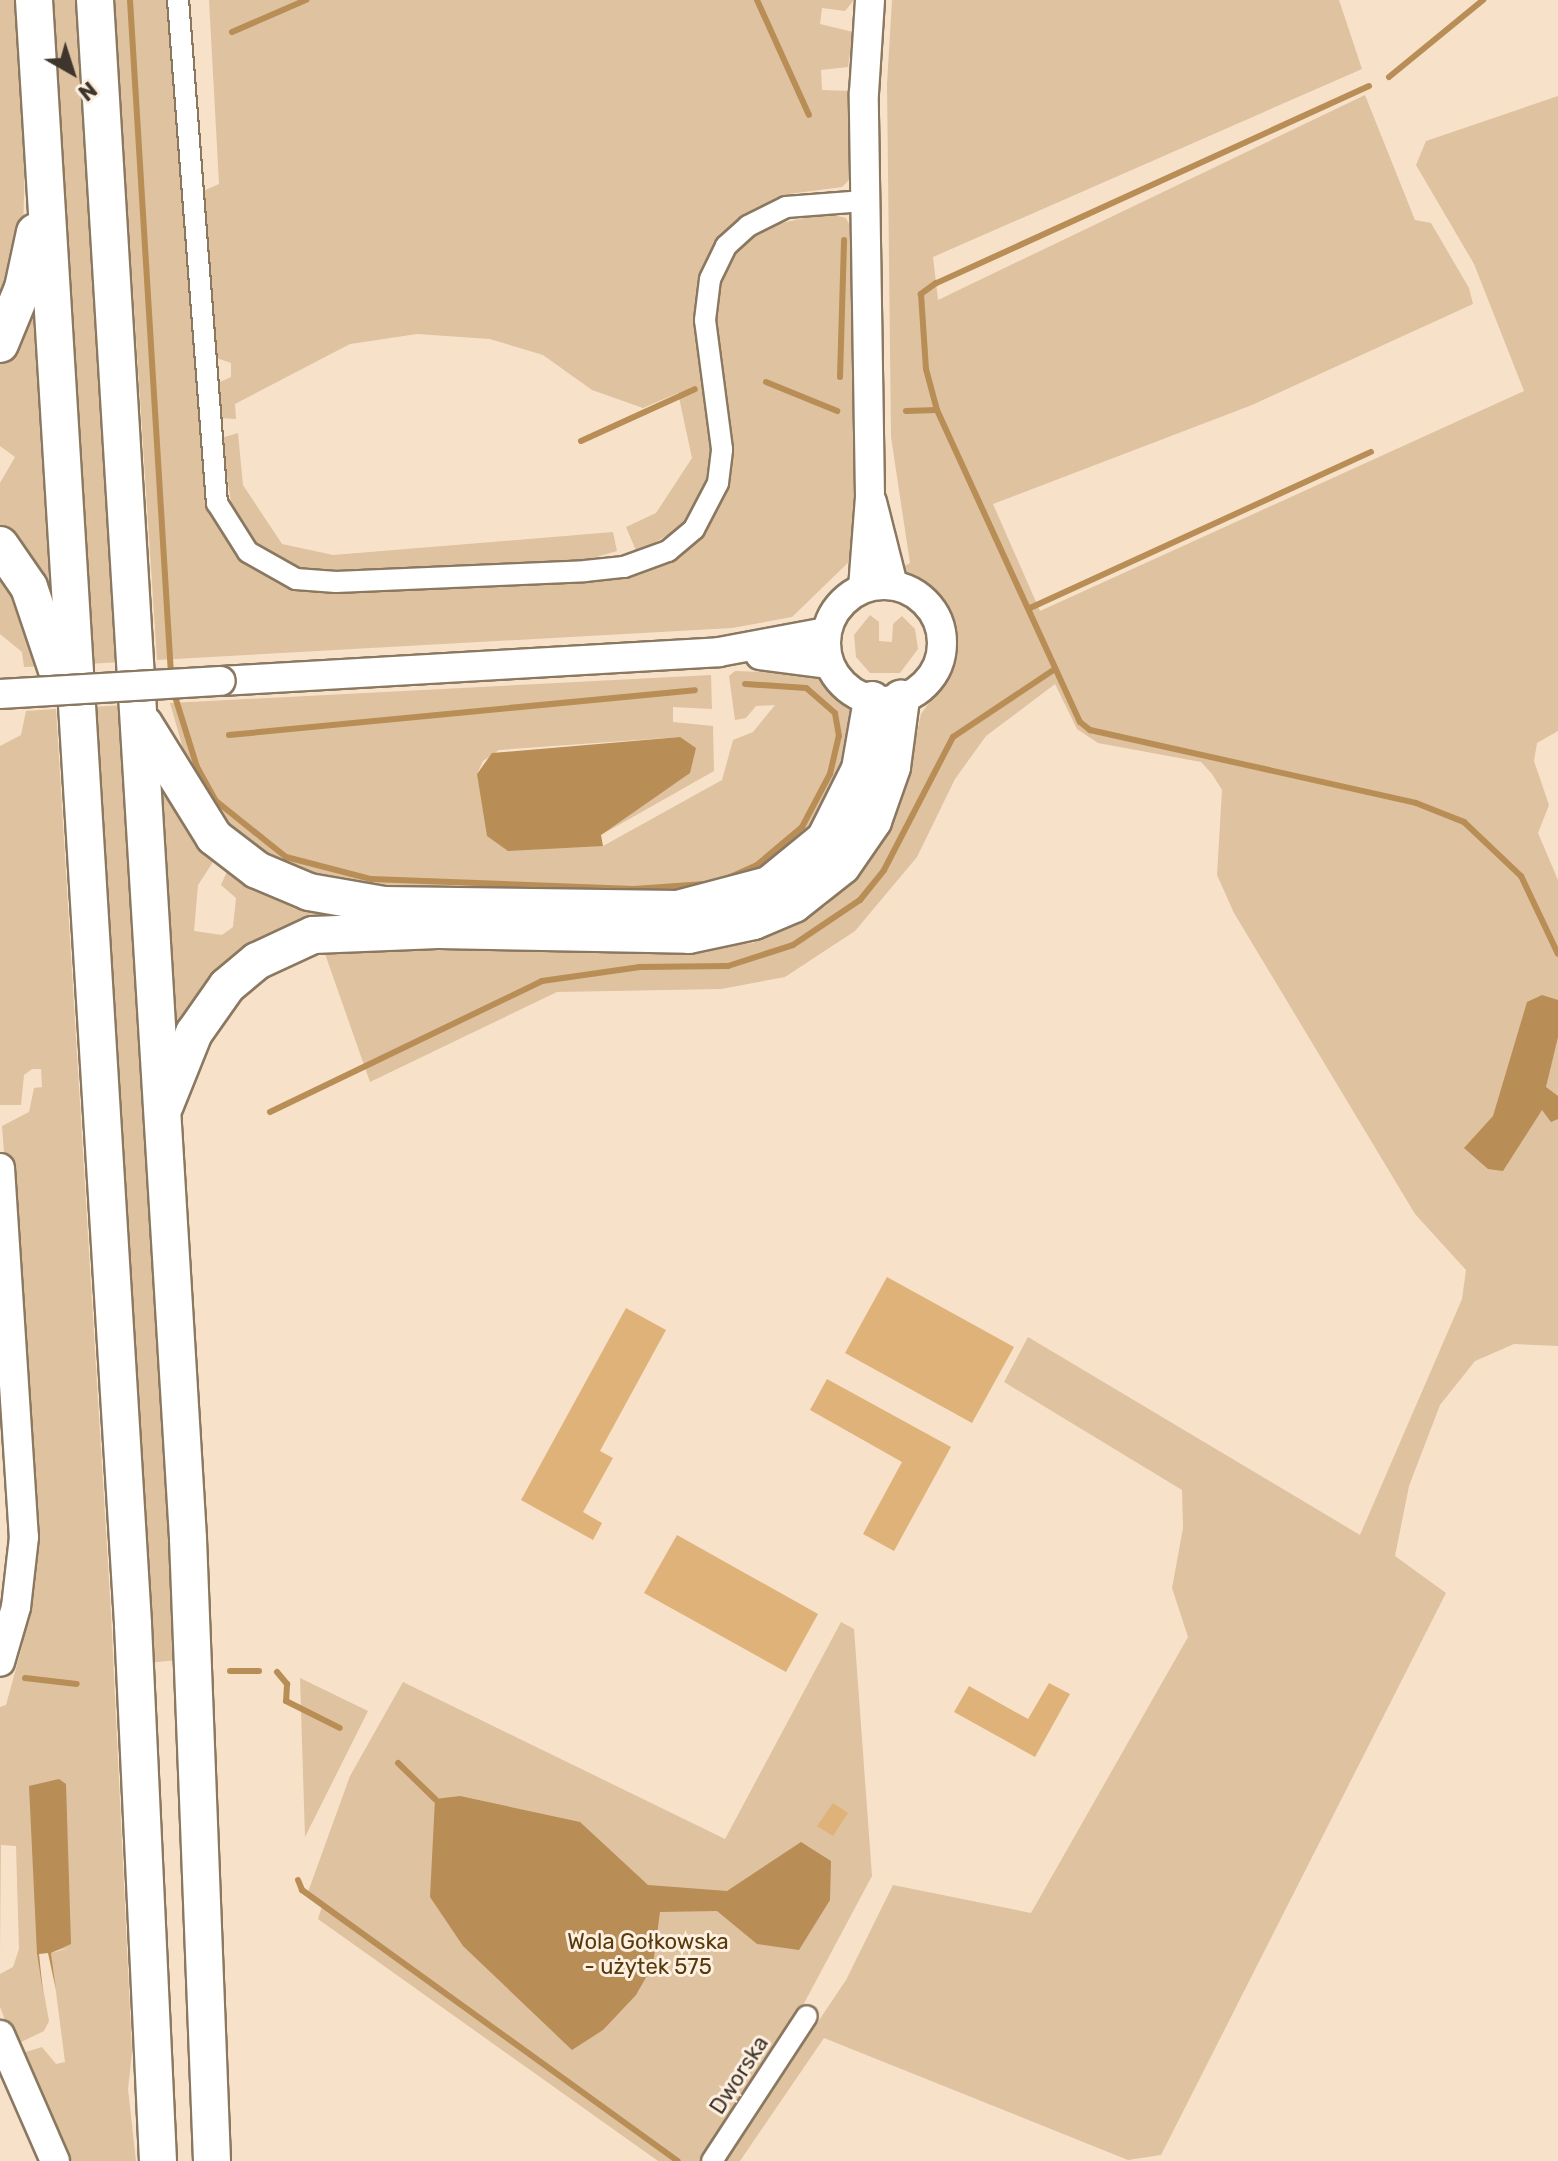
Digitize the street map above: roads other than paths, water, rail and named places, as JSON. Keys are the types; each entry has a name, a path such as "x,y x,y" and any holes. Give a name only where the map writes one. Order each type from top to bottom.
{"highway":[{"path":"34,0 133,1625 158,2161"},
{"path":"95,0 141,717 161,1114 188,1539 212,2161"},
{"path":"0,344 23,288 44,171"},
{"path":"0,545 29,587 78,729"},
{"path":"141,717 214,837 257,870 309,892 384,905 678,909 707,906 769,885 825,839 860,769 887,699"},
{"path":"161,1114 194,1033 227,986 257,961 313,935 438,930 689,935 754,921 794,904 842,866 873,821 892,767 887,699"}],"street":[{"path":"178,0 217,503 248,552 296,579 336,582 585,571 636,564 668,551 694,529 718,483 722,449 705,320 710,279 722,253 748,226 786,207 864,201"},
{"path":"863,588 870,497 864,201 870,0"},
{"path":"870,497 893,585"},
{"path":"893,585 922,598 942,635 932,676 887,699 846,688 829,664 826,632 837,607 863,588 893,585"},
{"path":"0,694 719,652 826,632"},
{"path":"719,652 829,664"},
{"path":"0,1168 24,1537 16,1607 0,1662"},
{"name":"Dworska","path":"712,2161 807,2016"},
{"path":"0,2035 55,2161"}],"waterway":[{"path":"130,0 171,675"},
{"path":"232,32 306,0"},
{"path":"757,0 809,115"},
{"path":"1389,77 1483,0"},
{"path":"1369,86 936,283 921,294 926,369 937,410 1080,722 1090,730 1416,803 1464,822 1521,876 1558,954"},
{"path":"840,377 844,240"},
{"path":"766,382 837,411"},
{"path":"581,441 695,389"},
{"path":"906,411 937,410"},
{"path":"1030,608 1371,452"},
{"path":"270,1112 542,981 640,967 728,966 793,945 860,900 884,870 953,737 1055,669"},
{"path":"728,878 757,865 802,827 830,774 839,736 835,713 806,688 745,684"},
{"path":"173,690 197,767 216,801 286,857 371,879 634,889 705,884"},
{"path":"229,735 695,690"},
{"path":"230,1671 259,1671"},
{"path":"277,1672 287,1684 286,1701 340,1728"},
{"path":"25,1678 77,1684"},
{"path":"398,1763 435,1799"},
{"path":"298,1880 302,1890 678,2161"}],"park label":[{"name":"Wola Gołkowska - użytek 575","path":"648,1954"}]}
